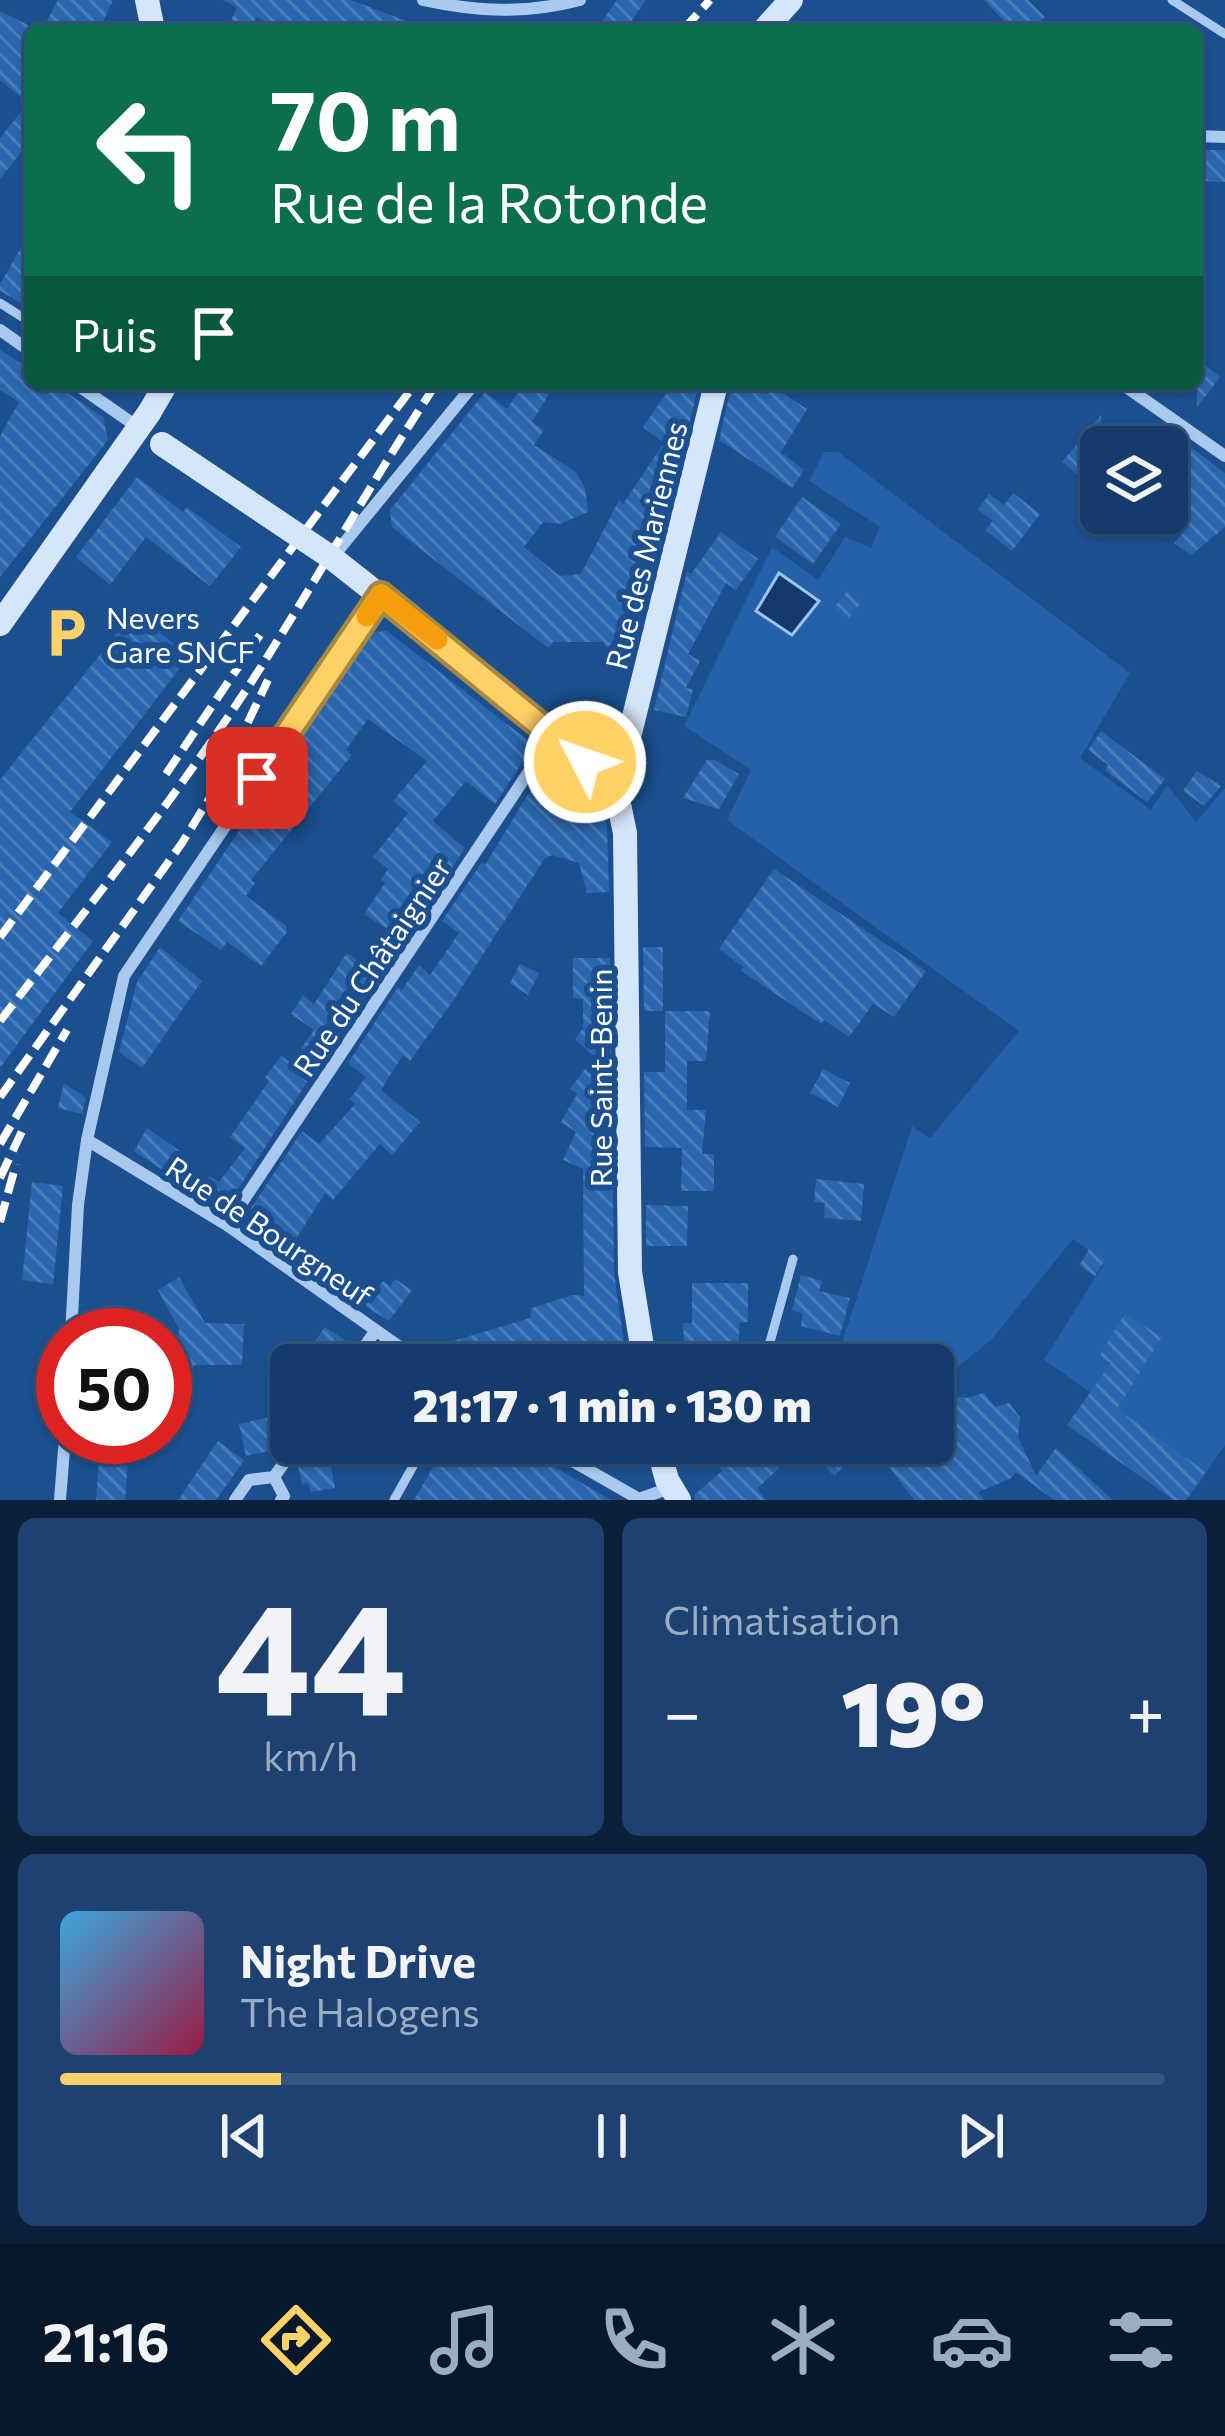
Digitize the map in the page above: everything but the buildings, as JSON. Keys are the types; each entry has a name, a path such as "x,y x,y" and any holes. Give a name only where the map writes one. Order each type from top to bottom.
{"main road":[{"path":"769,24 791,0"},
{"path":"0,624 163,390"},
{"name":"Rue des Mariennes","path":"616,790 715,390"},
{"path":"145,421 162,444 381,595 616,790"},
{"name":"Rue Saint-Benin","path":"616,790 625,833 628,923 630,1272 642,1344"}],"street":[{"path":"423,0 466,9 528,11 580,0"},
{"path":"87,390 145,421"},
{"path":"332,558 469,390"},
{"path":"1130,390 1225,457"},
{"path":"72,1308 87,1140 124,976 381,595"},
{"name":"Rue du Châtaignier","path":"227,1226 554,734"},
{"name":"Rue de Bourgneuf","path":"87,1140 227,1226 395,1344"},
{"path":"366,1344 376,1330"},
{"path":"60,1500 63,1464"},
{"path":"235,1500 249,1480 274,1477 283,1464"},
{"path":"577,1464 638,1500 667,1474"},
{"path":"274,1477 284,1496 281,1500"}],"lane":[{"path":"1172,0 1225,34"},
{"path":"769,1344 793,1259"},
{"path":"394,1500 414,1464"}],"shaded area":[{"path":"824,452 838,452 1130,673 1080,758 1151,810 1167,785 1196,822 1225,788 1225,1445 1206,1472 1044,1360 1105,1262 1073,1239 992,1339 954,1370 954,1344 842,1344 912,1126 930,1138 1019,1031 727,820 751,770 684,726 772,547 818,580 845,537 871,548 880,527 809,481"},
{"path":"779,573 819,601 792,635 756,611"}],"railway":[{"path":"688,24 710,0"},
{"path":"0,937 410,390"},
{"path":"0,1021 223,725 432,390"},
{"path":"166,774 260,635"},
{"path":"0,1097 182,843 220,781 268,680"},
{"path":"0,1144 67,1030"},
{"path":"0,1178 23,1129"},
{"path":"0,1222 16,1164"}],"slow traffic":[{"path":"367,616 381,595 437,639"}],"place":[{"name":"Nevers Gare SNCF","path":"66,633"}],"route":[{"path":"257,778 381,595 585,762"}]}
